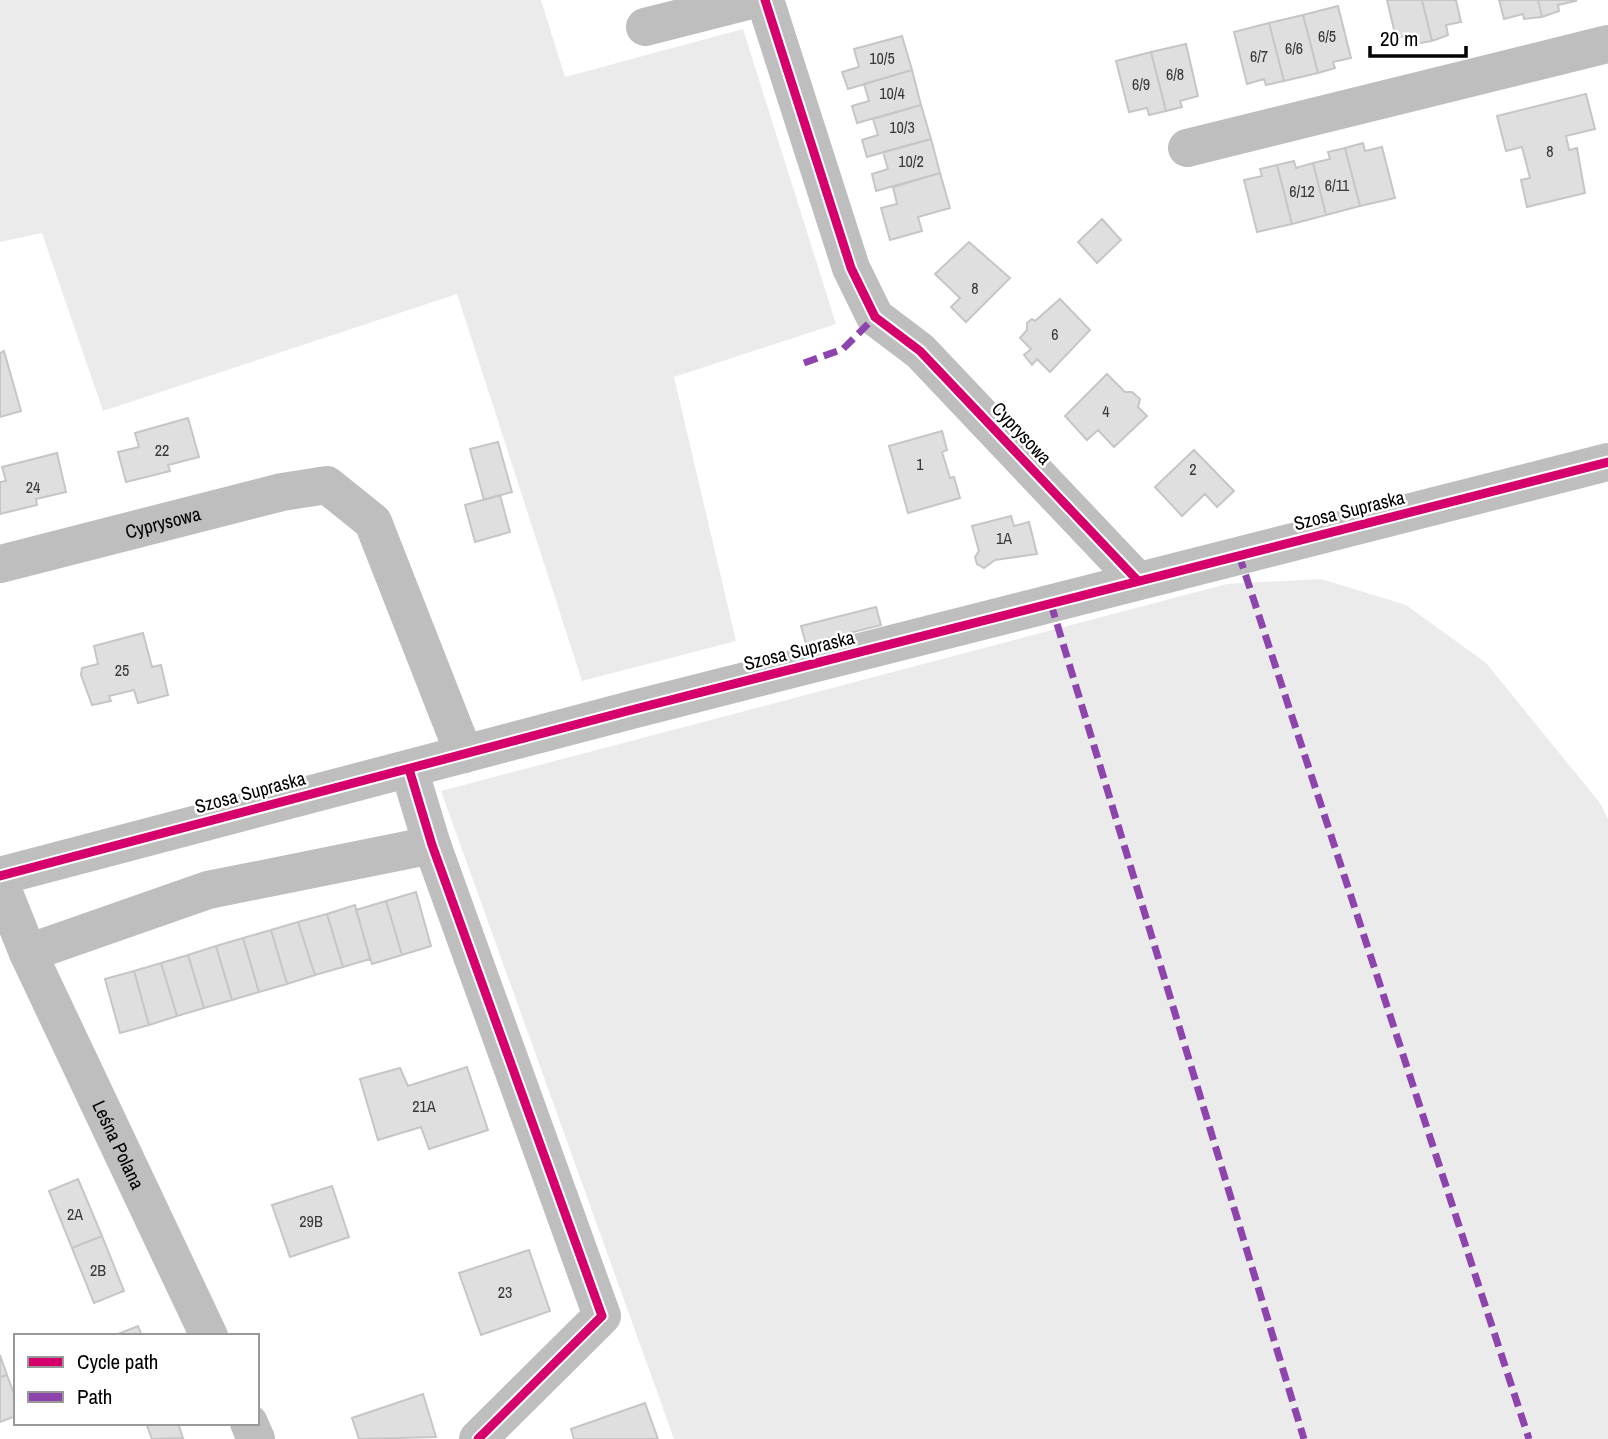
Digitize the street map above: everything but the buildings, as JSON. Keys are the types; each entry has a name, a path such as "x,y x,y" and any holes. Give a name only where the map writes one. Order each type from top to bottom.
{"street":[{"path":"645,27 751,0"},
{"name":"Cyprysowa","path":"765,0 851,268 875,317 920,351 1138,581"},
{"path":"1187,148 1608,44"},
{"name":"Szosa Supraska","path":"0,876 464,754 1608,462"},
{"name":"Cyprysowa","path":"0,564 282,492 327,485 373,522 464,754"},
{"path":"409,769 432,845 602,1316 478,1439"},
{"path":"29,953 208,890 432,845"},
{"name":"Leśna Polana","path":"0,883 29,953 208,1334"}],"shaded area":[{"path":"0,0 541,0 565,77 743,29 836,324 674,377 736,641 582,681 457,294 103,411 42,233 0,242"},
{"path":"1321,579 1406,605 1486,663 1600,803 1608,819 1608,1439 674,1439 441,791 1227,584"}],"marked path":[{"path":"804,363 843,349 875,317"},
{"path":"1239,555 1529,1439"},
{"path":"1051,604 1304,1439"}],"cycle path":[{"path":"765,0 851,268 875,317 920,351 1138,581"},
{"path":"0,876 635,709 1608,462"},
{"path":"409,769 432,845 602,1316 478,1439"}]}
